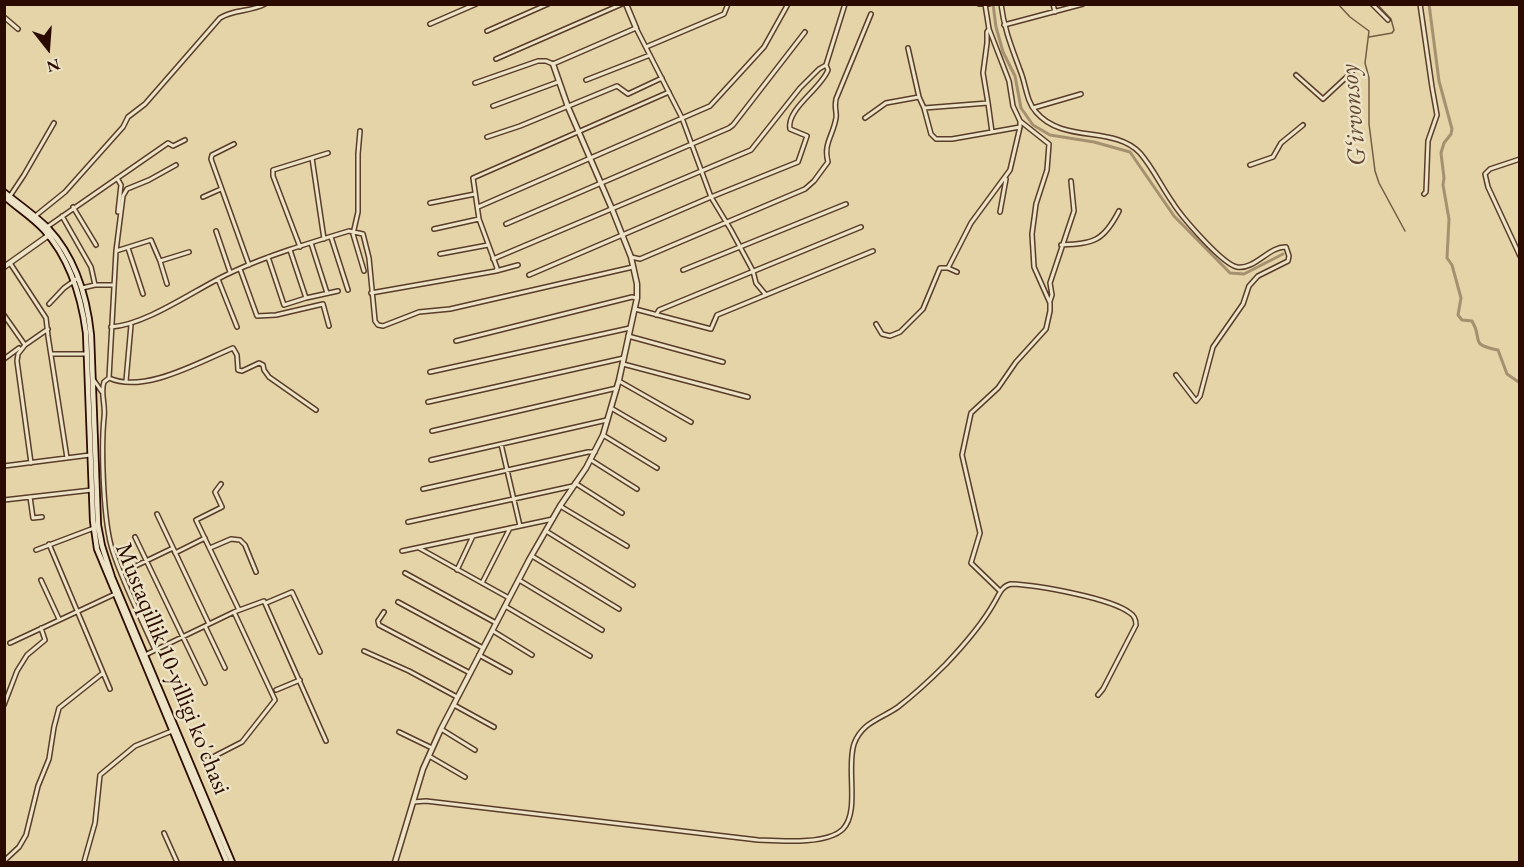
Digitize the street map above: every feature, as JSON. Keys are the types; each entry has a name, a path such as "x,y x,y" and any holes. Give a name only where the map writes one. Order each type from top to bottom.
{"main road":[{"name":"Mustaqillik 10-yilligi ko'chasi","path":"6,195 34,217 50,234 68,256 76,279 83,313 87,354 94,528 98,549 172,731 230,862"},
{"name":"Mustaqillik 10-yilligi ko'chasi","path":"6,195 45,229"},
{"name":"Mustaqillik 10-yilligi ko'chasi","path":"76,279 82,288 89,315 99,535 106,560 230,862"}],"street":[{"path":"34,217 65,192 123,127 128,117 145,104 220,18 226,14 257,9 265,4"},
{"path":"430,24 476,4"},
{"path":"487,31 548,4"},
{"path":"496,59 624,4 682,118 711,197 753,271 756,283 766,295"},
{"path":"646,46 724,14 728,4"},
{"path":"478,207 710,106 764,46 788,4"},
{"path":"529,275 798,162 807,134 790,129 790,119 828,70 826,65 845,4"},
{"path":"948,268 971,223 1012,166 1020,127 1020,121 1013,106 1009,81 989,28 984,5 973,4"},
{"path":"1002,4 1004,25 1033,108 1044,120 1057,129 1131,145 1154,171 1173,204 1208,244 1232,265 1237,267 1248,265 1280,247 1286,247 1288,261 1258,276 1249,286 1243,304 1213,347 1200,396 1196,401 1176,375"},
{"path":"1053,4 1055,12"},
{"path":"1004,25 1083,4"},
{"path":"1372,4 1388,20"},
{"path":"1420,4 1437,115 1428,141 1426,192 1424,194"},
{"path":"631,257 640,259 805,189 814,181 828,162 825,152 836,119 834,108 836,99 871,14"},
{"path":"4,17 18,28"},
{"path":"475,83 538,61 553,64 636,28"},
{"path":"989,28 983,73 992,132"},
{"path":"506,224 733,126 805,32"},
{"path":"908,48 919,97 931,134 936,140 1020,127"},
{"path":"586,80 650,55"},
{"path":"395,862 413,802 441,729 532,556 560,506 591,460 603,435 623,364 637,298 637,284 631,257 578,132 553,64"},
{"path":"493,260 750,150 800,88 826,65"},
{"path":"1296,75 1323,99 1352,72"},
{"path":"487,136 520,126 617,86 628,94 662,78"},
{"path":"493,106 558,82"},
{"path":"496,271 497,268 479,219 473,178 669,92"},
{"path":"1033,108 1081,94"},
{"path":"865,118 886,103 919,97"},
{"path":"924,108 988,103"},
{"path":"1020,121 1049,144 1047,170 1036,204 1032,234 1034,267 1050,303"},
{"path":"6,195 24,176 54,123"},
{"path":"1250,165 1273,157 1281,143 1303,125"},
{"path":"360,131 358,213 354,231 364,271"},
{"path":"45,229 73,207 168,143 174,146 185,140"},
{"path":"234,144 210,157 249,264"},
{"path":"300,247 273,176 273,170 328,153"},
{"path":"312,157 324,239"},
{"path":"1519,160 1490,168 1485,174 1488,187 1520,256"},
{"path":"109,378 113,285 125,190 176,165"},
{"path":"1000,212 1006,177"},
{"path":"117,178 121,185 117,244"},
{"path":"1000,591 971,563 980,533 963,454 972,413 998,388 1016,362 1046,329 1052,296 1050,283 1074,211 1071,181"},
{"path":"203,197 221,189"},
{"path":"430,203 475,194"},
{"path":"683,270 846,204"},
{"path":"73,207 96,245"},
{"path":"1061,245 1097,240 1110,228 1119,211"},
{"path":"62,216 91,267 95,285"},
{"path":"434,229 479,219"},
{"path":"656,315 659,310 861,227"},
{"path":"216,231 230,273"},
{"path":"111,327 131,325 249,264 354,231 363,234 369,258 375,321 378,325 383,326 419,312 450,309 633,267"},
{"path":"4,267 50,234"},
{"path":"331,237 348,290"},
{"path":"116,251 151,240 167,284"},
{"path":"311,243 327,293"},
{"path":"440,254 488,245"},
{"path":"128,248 143,294"},
{"path":"290,250 306,298"},
{"path":"634,309 711,329 717,315 873,251"},
{"path":"160,261 189,252"},
{"path":"268,257 284,304 338,291"},
{"path":"10,264 46,318 67,458"},
{"path":"371,293 518,266"},
{"path":"876,324 885,336 900,332 925,307 940,268 948,268 957,272"},
{"path":"240,269 257,316 276,315 323,304 329,326"},
{"path":"49,304 76,279"},
{"path":"218,279 237,327"},
{"path":"82,288 113,285"},
{"path":"456,341 620,300 637,298"},
{"path":"4,315 25,345"},
{"path":"126,381 131,325"},
{"path":"430,372 630,328"},
{"path":"4,359 48,329"},
{"path":"628,336 723,362"},
{"path":"25,345 18,354 17,361 32,463"},
{"path":"102,392 104,382 109,378 126,381 157,380 232,348 237,355 238,370 242,371 259,363 263,365 269,377 316,410"},
{"path":"51,354 87,354"},
{"path":"428,402 624,358"},
{"path":"623,364 748,397"},
{"path":"92,378 102,392 105,401 104,448 108,532 121,573 155,650"},
{"path":"619,380 690,422"},
{"path":"432,431 617,388"},
{"path":"610,408 664,439"},
{"path":"431,460 607,420"},
{"path":"603,435 657,468"},
{"path":"501,444 520,526"},
{"path":"423,489 594,452"},
{"path":"4,466 90,455"},
{"path":"591,460 637,489"},
{"path":"221,484 215,491 222,507 196,520 239,610"},
{"path":"408,522 574,484 622,513"},
{"path":"4,500 92,490"},
{"path":"30,497 33,518 42,517"},
{"path":"560,506 627,546"},
{"path":"157,514 225,668"},
{"path":"402,551 553,519"},
{"path":"36,550 94,528"},
{"path":"482,583 510,528"},
{"path":"546,531 633,585"},
{"path":"457,570 473,536"},
{"path":"135,537 205,683"},
{"path":"175,553 205,538"},
{"path":"210,548 231,539 240,540 256,572"},
{"path":"49,544 110,689"},
{"path":"121,573 173,548"},
{"path":"418,548 509,598"},
{"path":"532,556 619,609"},
{"path":"405,573 496,622"},
{"path":"41,580 59,619"},
{"path":"519,580 602,630"},
{"path":"413,802 436,802 758,840 789,841 833,836 850,818 852,758 854,745 861,731 871,721 898,706 931,679 966,644 984,621 1003,587 1011,584 1063,592 1109,603 1131,614 1136,625 1098,695"},
{"path":"145,655 234,612 261,601 266,603 292,592 320,652"},
{"path":"10,643 115,594"},
{"path":"398,602 483,648"},
{"path":"266,603 326,741"},
{"path":"505,606 590,656"},
{"path":"215,786 207,760 244,741 275,700 234,612"},
{"path":"384,612 378,621 379,625 470,673"},
{"path":"4,705 17,671 27,655 45,640 41,628"},
{"path":"492,630 532,655"},
{"path":"364,651 409,671 458,697"},
{"path":"479,655 510,672"},
{"path":"4,861 19,848 26,835 38,786 50,759 58,711 103,673"},
{"path":"276,690 300,680"},
{"path":"453,705 494,727"},
{"path":"441,729 475,750"},
{"path":"84,862 94,823 101,773 135,746 172,731"},
{"path":"399,732 432,748"},
{"path":"429,756 465,777"},
{"path":"164,833 177,862"}],"waterway":[{"path":"993,4 996,27 1003,52 1015,76 1021,108 1033,125 1050,135 1094,142 1130,152 1174,216 1230,273 1244,274 1283,254"},
{"name":"G‘irvonsoy","path":"1338,4 1350,17 1369,31 1365,63 1369,78 1369,124 1375,171 1405,231"},
{"path":"1369,37 1392,33 1394,30 1391,19 1377,4"},
{"path":"1429,4 1439,81 1452,129 1441,153 1443,185 1449,219 1447,258 1452,265 1461,298 1458,315 1462,320 1472,321 1478,341 1483,346 1498,350 1507,374 1520,383"}]}
